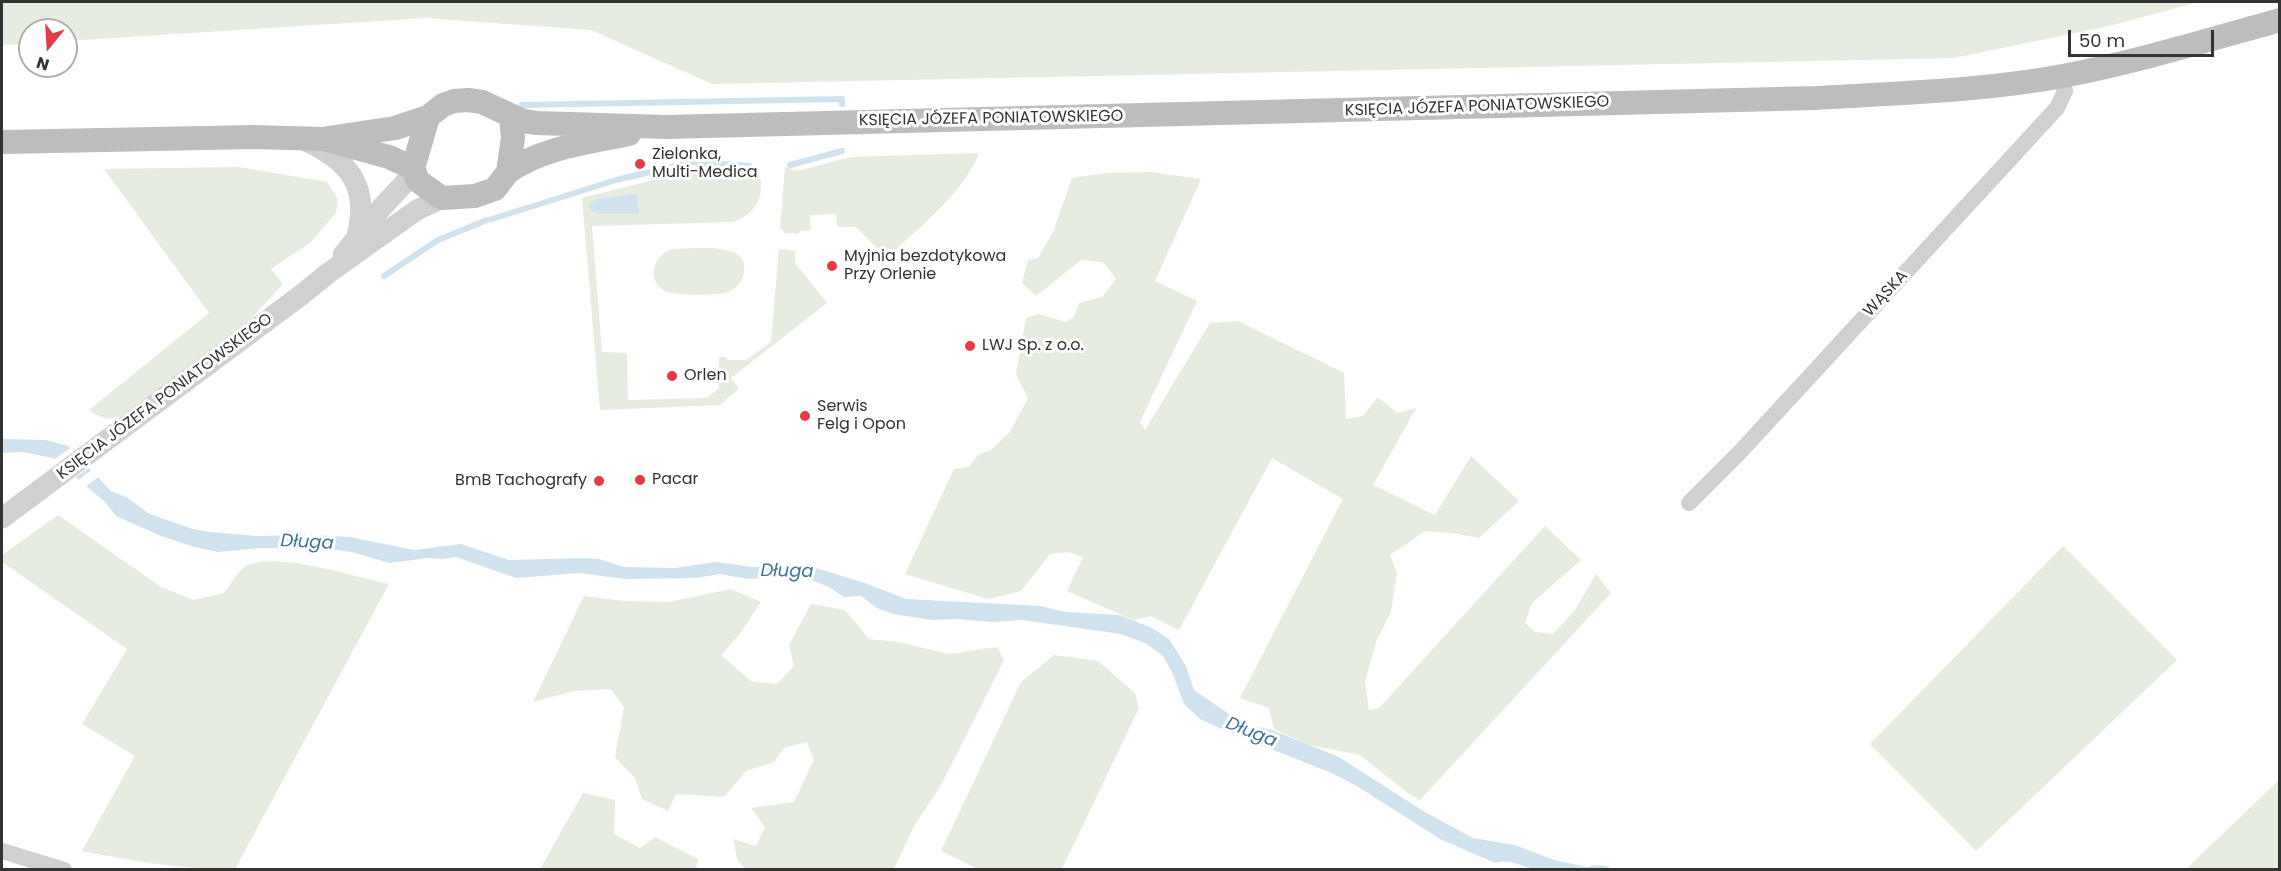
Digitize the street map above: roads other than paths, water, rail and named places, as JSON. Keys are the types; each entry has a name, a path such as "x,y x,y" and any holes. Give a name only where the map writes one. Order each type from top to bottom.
{"main road":[{"name":"KSIĘCIA JÓZEFA PONIATOWSKIEGO","path":"511,116 537,123 666,127 1817,98 1962,89 2062,76 2129,61 2280,20"},
{"path":"2,142 254,137 311,139 395,128 428,117 443,105 468,100 491,104 511,116 513,138 508,172 503,181 486,194 441,198 424,187 413,171 389,157 311,139"},
{"path":"413,171 428,117"},
{"name":"KSIĘCIA JÓZEFA PONIATOWSKIEGO","path":"508,172 519,164 548,152 666,127"}],"street":[{"name":"WĄSKA","path":"1689,503 1740,452 2057,108 2065,91 2062,76"},
{"path":"311,139 337,158 354,180 362,207 357,237"},
{"name":"KSIĘCIA JÓZEFA PONIATOWSKIEGO","path":"327,274 413,171"},
{"name":"KSIĘCIA JÓZEFA PONIATOWSKIEGO","path":"2,518 327,274 417,210 441,198"},
{"path":"2,851 64,870"}],"water":[{"path":"637,194 639,214 600,214 591,211 589,204 597,199"},
{"name":"Długa","path":"2,439 46,440 68,446 111,491 128,498 148,513 193,529 210,532 256,536 350,537 414,550 461,544 509,560 585,558 599,559 624,567 675,568 716,562 752,567 806,565 865,583 906,599 1040,606 1066,612 1119,615 1152,628 1169,639 1186,666 1194,690 1236,719 1272,730 1339,757 1423,811 1473,838 1515,845 1554,860 1587,867 1594,865 1613,869 1544,870 1511,862 1495,863 1440,839 1334,774 1200,719 1184,704 1172,672 1163,656 1147,644 1121,634 1022,620 992,622 957,619 933,620 893,614 877,608 861,596 844,597 829,587 801,576 748,579 720,574 696,578 625,579 580,573 516,578 456,557 389,563 352,552 331,549 260,548 218,552 161,536 116,516 105,502 53,458 23,452 2,453"}],"waterway":[{"path":"522,105 842,99 842,104"},
{"path":"790,165 842,151"},
{"path":"492,219 616,180 693,162 750,166"},
{"path":"384,276 438,240 487,220"}],"place":[{"name":"Zielonka, Multi-Medica","path":"640,164"},
{"name":"Myjnia bezdotykowa Przy Orlenie","path":"832,266"},
{"name":"LWJ Sp. z o.o.","path":"970,346"},
{"name":"Orlen","path":"672,376"},
{"name":"Serwis Felg i Opon","path":"805,416"},
{"name":"Pacar","path":"640,480"},
{"name":"BmB Tachografy","path":"599,481"}]}
